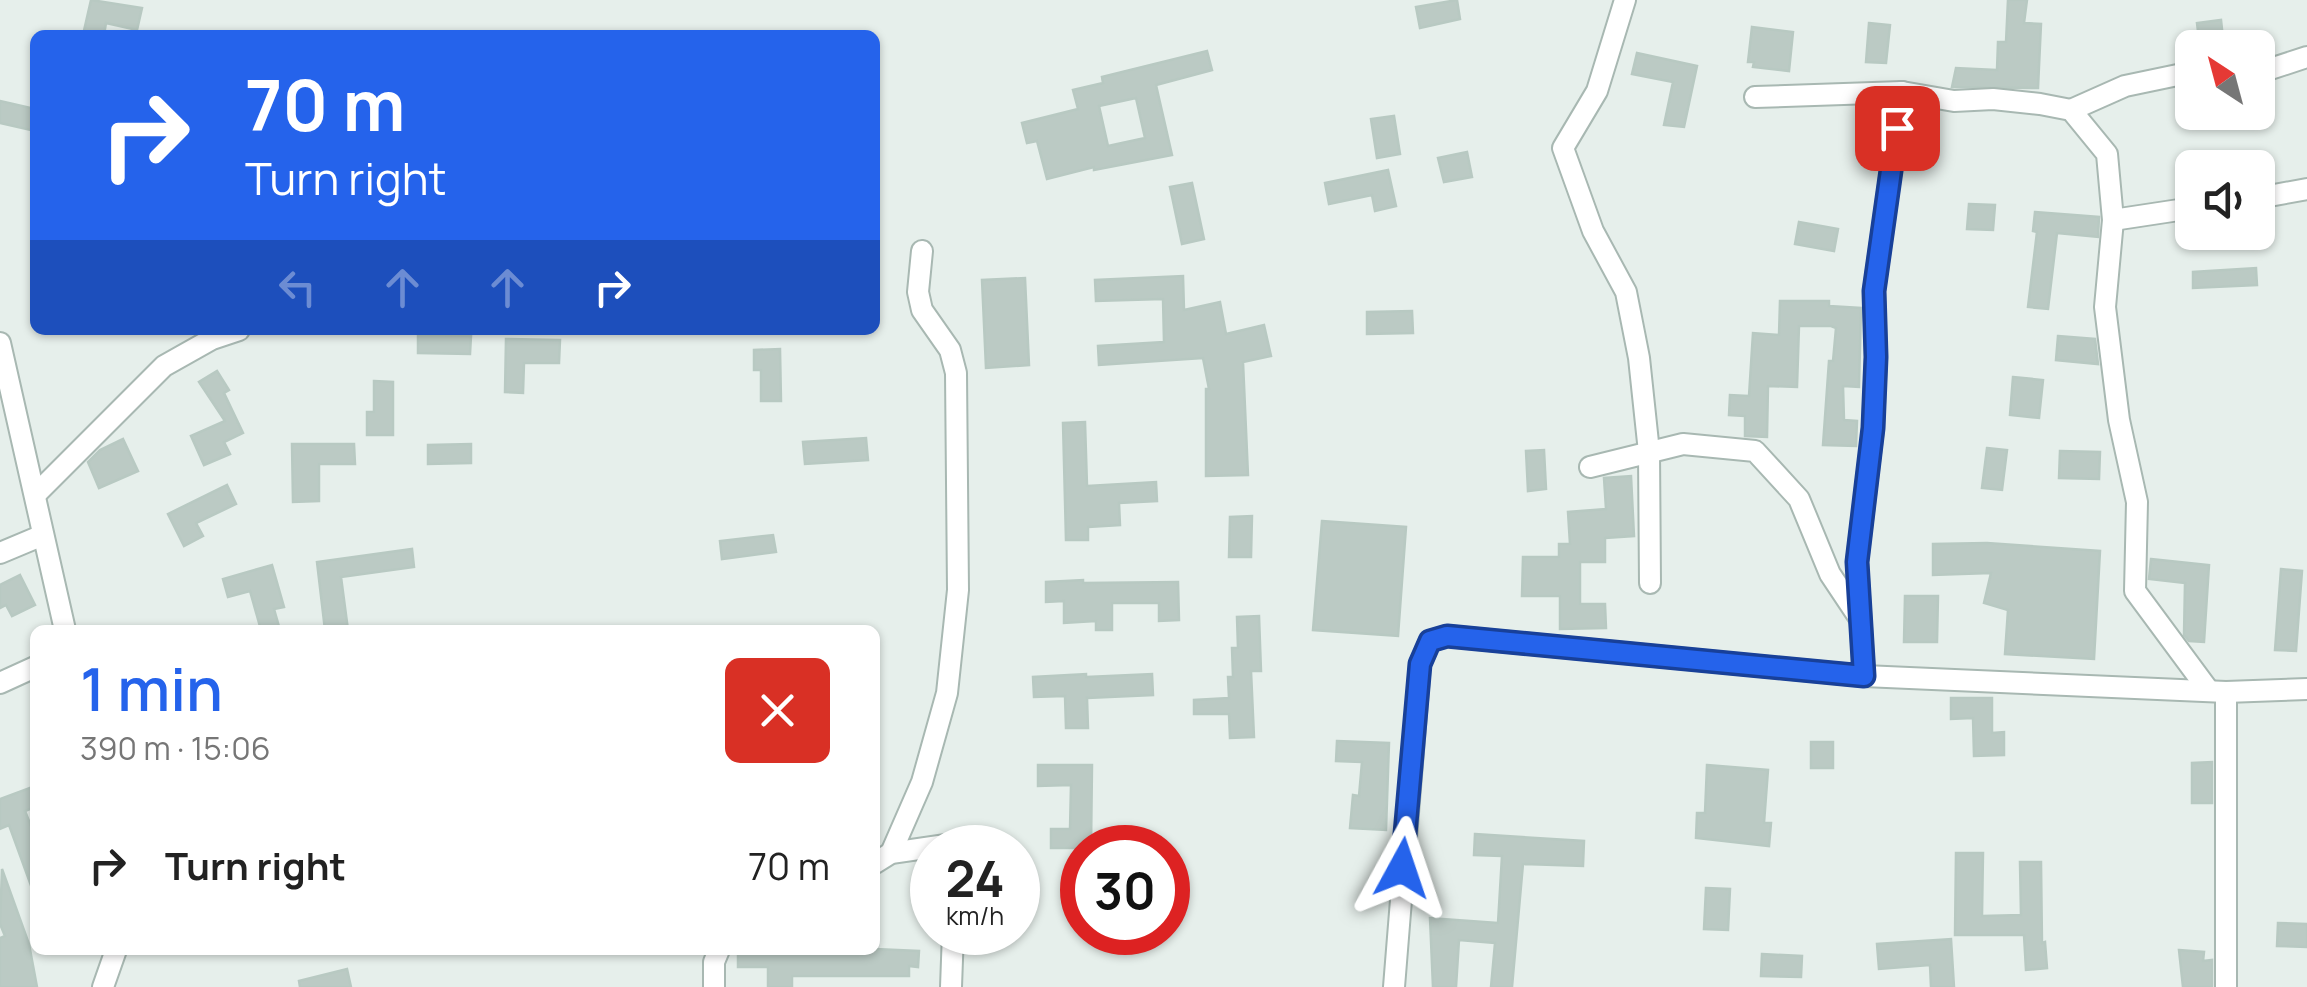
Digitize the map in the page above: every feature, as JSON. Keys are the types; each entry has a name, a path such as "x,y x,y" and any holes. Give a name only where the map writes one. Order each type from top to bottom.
{"street":[{"path":"1625,0 1597,91 1563,148 1594,231 1626,292 1639,358 1650,452 1650,583"},
{"path":"2275,68 2307,58"},
{"path":"1755,96 1902,92 2072,110 2125,86 2175,76"},
{"path":"1864,676 1857,562 1873,428 1874,291 1902,92"},
{"path":"2072,110 2107,154 2114,220 2104,308 2119,420 2137,502 2135,591 2218,692 2226,987"},
{"path":"2275,195 2307,189"},
{"path":"2114,220 2175,211"},
{"path":"883,858 922,782 947,693 958,590 956,373 950,350 922,310 918,292 922,251"},
{"path":"35,495 164,366 224,335"},
{"path":"0,343 64,625"},
{"path":"1590,467 1683,444 1755,451 1799,500 1830,574 1860,619"},
{"path":"0,553 43,535"},
{"path":"1394,987 1420,664 1430,641 1447,636 1864,676 2218,692 2307,690"},
{"path":"0,683 30,669"},
{"path":"883,858 910,852"},
{"path":"104,987 114,955"},
{"path":"714,987 717,955"},
{"path":"951,987 952,955"}],"building":[{"path":"91,0 142,8 137,30 106,23 105,30 84,30"},
{"path":"1457,0 1460,19 1420,28 1416,7"},
{"path":"2008,0 2027,0 2024,23 2041,24 2038,88 1952,87 1956,68 1997,70 1998,42 2006,42"},
{"path":"2221,20 2222,30 2198,30 2197,23"},
{"path":"1869,23 1890,25 1886,63 1866,62"},
{"path":"1752,27 1793,32 1789,71 1753,67 1754,62 1748,62"},
{"path":"1207,51 1212,70 1156,85 1172,155 1047,179 1037,141 1027,143 1022,123 1078,109 1073,90 1103,83 1102,77","holes":["1136,98 1145,138 1108,146 1099,106"]},
{"path":"1637,53 1697,66 1684,127 1664,125 1673,82 1632,74"},
{"path":"0,101 30,108 30,130 0,123"},
{"path":"1394,116 1400,154 1377,158 1371,119"},
{"path":"1467,152 1472,177 1444,182 1438,158"},
{"path":"1388,170 1396,206 1375,211 1372,195 1329,204 1325,183"},
{"path":"1192,183 1204,239 1182,244 1170,187"},
{"path":"1969,204 1995,205 1993,230 1967,229"},
{"path":"2035,212 2099,217 2098,237 2057,233 2048,309 2028,307 2037,232 2033,231"},
{"path":"1799,222 1838,229 1834,251 1795,244"},
{"path":"2256,268 2257,285 2193,288 2193,272"},
{"path":"1183,276 1184,310 1220,302 1226,334 1264,325 1271,356 1243,362 1248,475 1206,476 1209,389 1203,358 1099,365 1098,346 1164,342 1163,299 1096,301 1095,280"},
{"path":"1025,278 1029,365 986,368 982,280"},
{"path":"1780,301 1829,301 1829,306 1861,308 1859,387 1843,386 1844,420 1857,421 1856,446 1823,445 1829,361 1833,361 1836,328 1831,326 1799,326 1797,387 1768,386 1767,437 1745,436 1745,416 1729,415 1730,395 1749,396 1753,333 1779,335"},
{"path":"1412,311 1413,333 1367,334 1367,312"},
{"path":"418,335 471,336 470,354 418,353"},
{"path":"2058,336 2095,339 2098,364 2056,360"},
{"path":"506,339 560,340 559,363 524,363 523,393 505,392"},
{"path":"780,349 781,401 761,401 761,370 754,370 754,350"},
{"path":"217,371 229,390 224,393 243,433 224,442 230,454 204,465 191,436 225,421 199,382"},
{"path":"2013,377 2043,380 2039,418 2010,415"},
{"path":"374,381 393,382 393,435 367,435 367,412 374,412"},
{"path":"1085,422 1087,486 1156,482 1157,501 1119,503 1120,525 1088,527 1088,540 1066,540 1063,423"},
{"path":"866,438 868,460 805,464 803,442"},
{"path":"123,439 138,471 99,488 88,462 100,450"},
{"path":"292,444 354,444 355,464 319,464 319,501 293,502"},
{"path":"471,444 471,463 428,464 428,445"},
{"path":"1987,448 2007,450 2002,490 1982,488"},
{"path":"1544,450 1546,489 1528,491 1526,451"},
{"path":"2060,451 2100,452 2099,479 2059,478"},
{"path":"1631,476 1634,536 1605,538 1605,562 1580,562 1580,604 1605,604 1606,628 1560,629 1560,596 1522,596 1523,557 1559,557 1559,544 1570,544 1568,512 1606,509 1604,478"},
{"path":"227,485 236,504 196,523 203,536 184,546 168,514"},
{"path":"1252,516 1251,557 1229,557 1230,517"},
{"path":"1322,521 1406,527 1398,636 1313,630"},
{"path":"773,535 776,552 722,559 720,541"},
{"path":"1987,543 2100,551 2094,659 2005,654 2008,610 1984,603 1991,573 1933,575 1933,544"},
{"path":"412,549 414,567 341,577 347,625 324,625 317,562"},
{"path":"2151,559 2209,565 2204,642 2189,641 2184,635 2185,583 2149,579"},
{"path":"272,565 284,607 274,609 279,625 260,625 250,591 228,597 223,579"},
{"path":"2281,569 2302,571 2296,651 2275,650"},
{"path":"20,575 35,605 12,616 6,605 0,608 0,585"},
{"path":"1046,582 1178,582 1179,620 1159,621 1159,603 1112,603 1112,630 1096,630 1096,621 1064,623 1064,601 1046,602"},
{"path":"1905,596 1938,596 1937,642 1904,642"},
{"path":"1259,616 1261,671 1251,671 1254,737 1230,738 1229,714 1194,714 1194,700 1229,698 1232,648 1238,648 1237,617"},
{"path":"1152,674 1153,695 1087,698 1088,728 1066,728 1065,696 1034,697 1033,677"},
{"path":"1951,698 1992,698 1992,733 2004,732 2004,755 1974,756 1973,718 1951,719"},
{"path":"1337,741 1389,743 1386,830 1350,828 1353,795 1359,796 1362,762 1336,761"},
{"path":"1811,742 1833,742 1833,768 1811,768"},
{"path":"2212,762 2212,803 2192,803 2192,763"},
{"path":"1038,765 1092,765 1091,825 1070,825 1071,785 1038,786"},
{"path":"1707,765 1768,770 1764,823 1771,823 1769,846 1696,838 1697,813 1705,813"},
{"path":"30,788 30,809 25,811 30,824 30,883 9,825 0,829 0,799"},
{"path":"1051,829 1060,829 1060,848 1051,848"},
{"path":"1475,834 1584,841 1583,866 1523,864 1512,987 1491,987 1495,943 1459,940 1456,987 1433,987 1430,918 1498,923 1502,856 1474,855"},
{"path":"1956,853 1983,853 1982,916 2021,915 2020,862 2041,862 2042,943 2045,942 2047,968 2026,970 2024,935 1955,935"},
{"path":"2,869 29,944 37,987 0,987 0,938 5,936 0,924"},
{"path":"1706,888 1730,889 1728,930 1704,929"},
{"path":"2278,923 2307,924 2307,947 2277,946"},
{"path":"1951,939 1954,987 1931,987 1930,965 1879,969 1877,944"},
{"path":"880,949 910,951 910,955 919,955 918,967 909,966 909,976 792,976 792,987 768,987 768,967 738,967 738,955 880,955"},
{"path":"2179,950 2204,952 2203,961 2212,960 2212,987 2183,987"},
{"path":"1762,954 1802,956 1801,977 1761,976"},
{"path":"347,969 351,987 300,987 299,981"}],"route":[{"path":"1402,868 1420,664 1430,641 1447,636 1864,676 1857,562 1873,428 1874,291 1897,128"}]}
